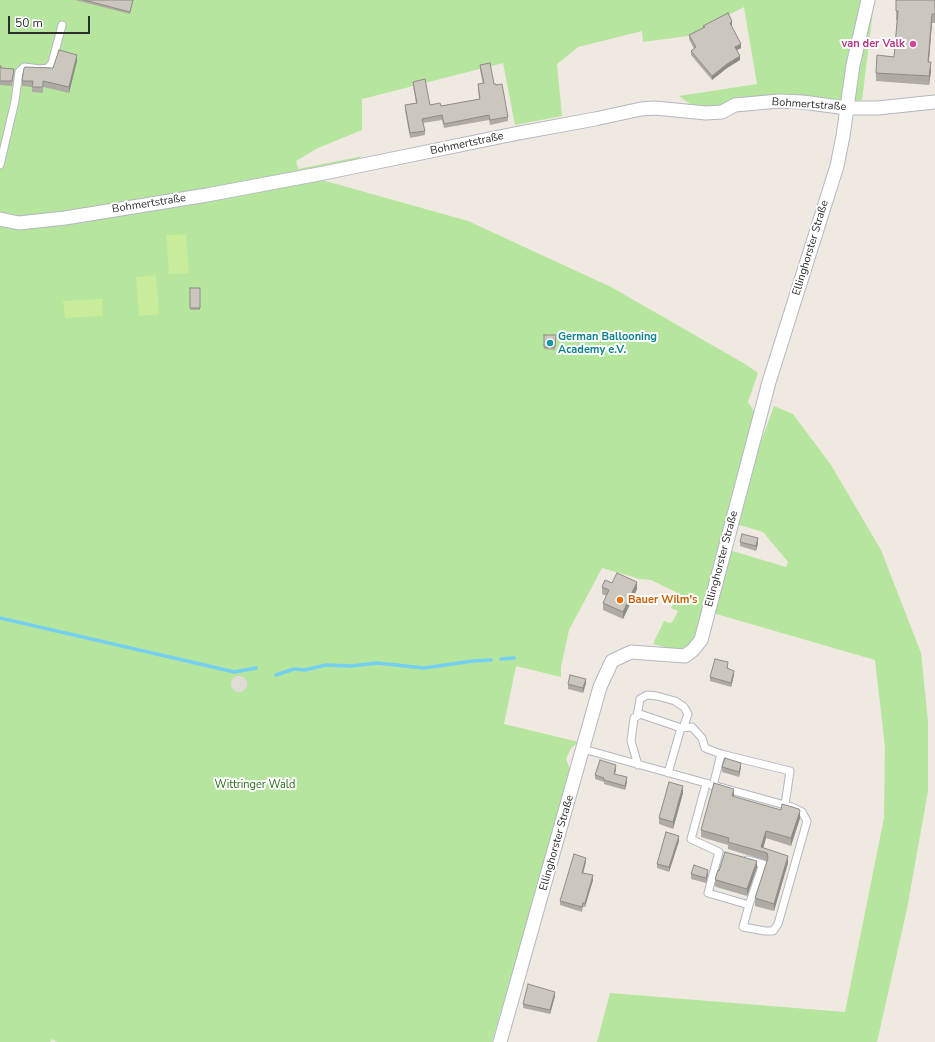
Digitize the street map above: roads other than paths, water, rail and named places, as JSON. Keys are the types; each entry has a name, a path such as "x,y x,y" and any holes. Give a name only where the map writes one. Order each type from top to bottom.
{"street":[{"name":"Ellinghorster Straße","path":"500,1042 600,687 612,661 631,652 685,656 693,650 701,640 769,382 837,166 853,65 868,0"},
{"name":"Bohmertstraße","path":"0,219 19,224 214,193 324,173 641,109 655,108 706,113 722,112 735,105 779,101 802,102 847,108 878,108 935,102"}],"lane":[{"path":"0,165 15,101 19,72 24,67 40,69 48,68 52,63 62,26"},
{"path":"638,765 630,741 634,718 637,716 640,699 647,696 657,696 675,701 684,707 688,714 668,773"},
{"path":"637,716 640,714 682,728 692,727 702,738 705,748 721,754 790,771 785,805"},
{"path":"583,749 785,805 802,812 807,821 778,924 773,931 765,932 743,927 763,864 741,858"},
{"path":"721,754 691,839 723,853 708,894 749,905"}],"waterway":[{"path":"0,618 234,672 256,668"},
{"path":"501,659 514,658"},
{"path":"276,675 294,669 305,670 326,665 351,666 377,663 424,668 491,660"}],"place":[{"name":"van der Valk","path":"913,44"},
{"name":"German Ballooning Academy e.V.","path":"550,343"},
{"name":"Bauer Wilm's","path":"620,600"}],"park label":[{"name":"Wittringer Wald","path":"255,785"}]}
